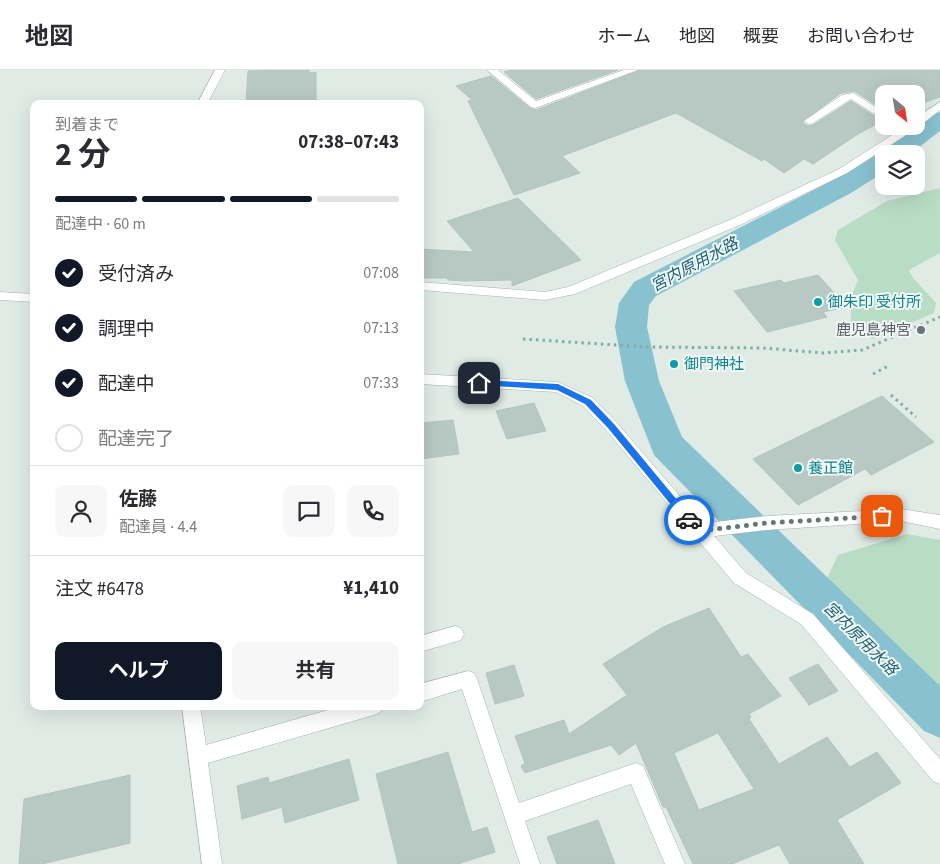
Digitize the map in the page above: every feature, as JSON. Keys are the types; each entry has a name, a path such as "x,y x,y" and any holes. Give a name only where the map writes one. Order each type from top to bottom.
{"street":[{"path":"204,100 220,70"},
{"path":"492,70 535,104 633,70"},
{"path":"809,121 846,96 853,96 875,111"},
{"path":"925,117 940,105"},
{"path":"424,286 545,296 571,291 763,209 843,171 895,135"},
{"path":"0,296 30,298"},
{"path":"424,379 558,387 588,402 611,426 698,531 740,578 807,619 940,774"},
{"path":"698,531 767,523 901,515 940,522"},
{"path":"424,643 455,634"},
{"path":"424,692 468,680 530,864"},
{"path":"193,710 212,864"},
{"path":"199,756 360,710"},
{"path":"513,815 636,773 675,864"}],"path":[{"path":"523,339 648,347 763,348 822,353 862,350 940,317"},
{"path":"873,374 890,365"},
{"path":"891,395 916,416"}],"green space":[{"path":"940,188 940,253 909,270 913,278 936,303 934,313 874,339 863,336 851,324 851,298 858,280 835,240 838,230 887,201 911,195 925,195 925,192"},
{"path":"907,534 940,540 940,700 824,585 838,555"}],"building":[{"path":"309,70 309,73 316,72 316,100 246,100 248,71"},
{"path":"512,70 618,70 536,99 504,72"},
{"path":"640,70 940,70 940,97 925,102 925,85 875,85 875,104 854,91 841,93 802,122 808,126 813,125 851,101 875,116 875,125 813,164 804,159 784,173 764,159 762,161 676,113 562,156 580,173 514,195 468,101 472,100 456,86 491,76 530,108 536,110"},
{"path":"518,198 581,260 512,286 512,280 465,281 448,280 447,278 424,278 424,249 474,252 447,221"},
{"name":"御朱印 受付所","path":"818,275 847,307 823,312 827,317 767,332 734,291 781,280 784,283"},
{"path":"882,396 934,442 871,475 865,469 798,505 753,459"},
{"path":"534,403 546,431 507,439 496,411"},
{"path":"453,420 459,454 424,458 424,423"},
{"path":"709,608 741,657 748,654 781,696 749,714 751,717 749,719 779,764 827,737 850,767 877,752 901,783 837,820 864,864 790,864 779,845 732,864 693,864 666,807 663,807 636,743 619,755 611,745 525,773 521,766 525,763 515,736 564,720 569,734 627,695 603,664 663,627","holes":["718,733 754,789 699,810 674,753"]},
{"path":"818,664 838,691 809,705 789,678"},
{"path":"514,665 524,696 495,704 486,673"},
{"path":"448,752 472,832 487,827 495,852 458,864 398,864 376,774"},
{"path":"349,759 359,800 285,823 282,807 242,819 237,786 268,777 269,783"},
{"path":"130,775 130,843 42,864 19,864 24,799"},
{"path":"598,820 615,864 557,864 547,837"}],"waterway":[{"name":"宮内原用水路","path":"905,145 940,119"},
{"name":"宮内原用水路","path":"875,166 841,187 645,289 634,303 631,327 642,381 667,445 940,716"}],"way so far":[{"path":"689,520 698,531 767,523 882,516"}],"place":[{"name":"御朱印 受付所","path":"818,302"},
{"name":"鹿児島神宮","path":"921,330"},
{"name":"御門神社","path":"674,364"},
{"name":"養正館","path":"798,468"}],"route":[{"path":"479,383 558,387 588,402 611,426 689,520"}]}
